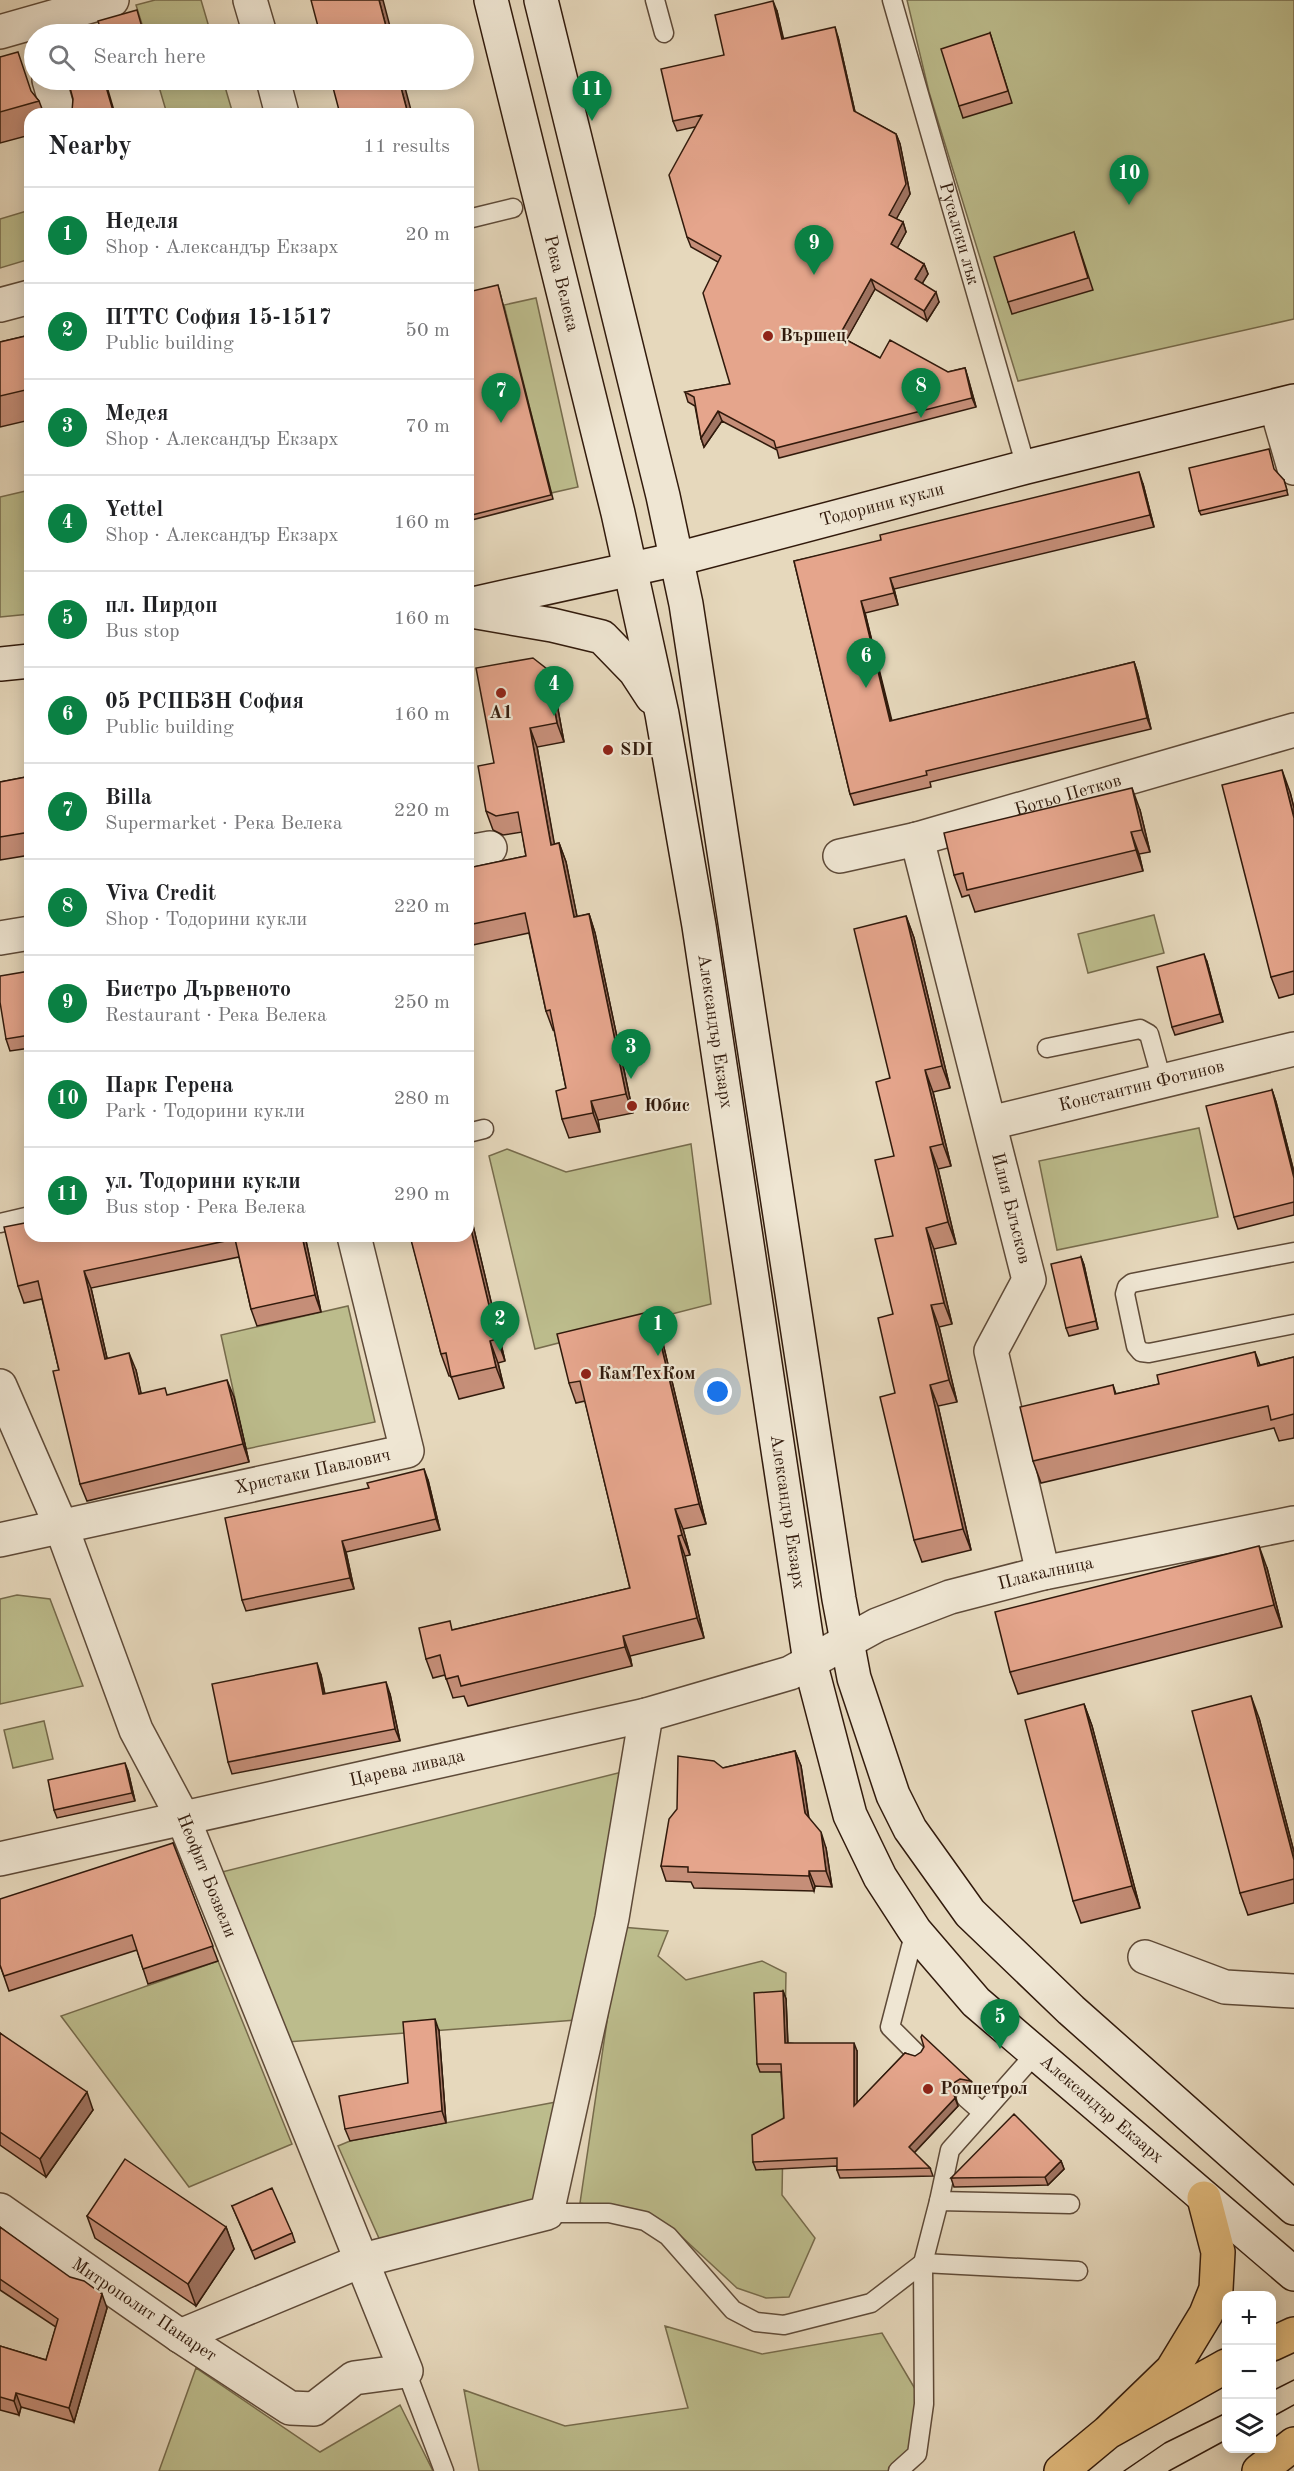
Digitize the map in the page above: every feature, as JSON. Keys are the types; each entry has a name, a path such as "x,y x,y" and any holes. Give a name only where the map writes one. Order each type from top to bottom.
{"main road":[{"path":"1061,2471 1108,2432 1172,2370 1210,2306 1216,2289 1218,2252 1204,2198"},
{"path":"1276,2342 1294,2334"},
{"path":"1108,2432 1222,2370"},
{"path":"1259,2471 1294,2444"}],"street":[{"path":"0,32 33,19 112,0"},
{"path":"250,0 257,24"},
{"name":"Река Велека","path":"491,0 631,569"},
{"path":"541,0 658,472 677,559"},
{"path":"52,90 57,108"},
{"path":"276,90 280,108"},
{"path":"0,305 24,299"},
{"path":"1285,404 1294,468"},
{"name":"Тодорини кукли","path":"474,604 677,559 1026,467 1285,404"},
{"name":"Александър Екзарх","path":"677,559 846,1642 858,1689 892,1796 910,1829 970,1913 1071,2010 1294,2208"},
{"name":"Александър Екзарх","path":"631,569 662,714 699,926 810,1662 850,1815 880,1877 915,1931 976,2002 1294,2274"},
{"path":"474,611 552,624 602,637 635,671 662,714"},
{"path":"0,664 24,662"},
{"name":"Ботьо Петков","path":"840,856 917,839 1294,730"},
{"name":"Илия Блъсков","path":"917,839 1029,1280 991,1351 1042,1573"},
{"path":"0,938 24,934"},
{"name":"Константин Фотинов","path":"990,1123 1294,1048"},
{"name":"Христаки Павлович","path":"0,1540 407,1451 355,1242"},
{"name":"Неофит Бозвели","path":"0,1386 61,1526 136,1730 183,1818 406,2371"},
{"name":"Плакалница","path":"810,1662 877,1625 950,1597 1042,1573 1294,1523"},
{"name":"Царева ливада","path":"0,1859 646,1715 790,1673 810,1662"},
{"path":"180,2336 363,2260 547,2213 612,1918 646,1715"},
{"path":"1145,1957 1225,1987 1294,1990"},
{"name":"Митрополит Панарет","path":"0,2210 180,2336 290,2408 314,2409 354,2378 406,2371"}],"lane":[{"path":"656,0 664,33"},
{"name":"Русалски лък","path":"892,0 1026,467"},
{"path":"474,218 513,208"},
{"path":"1047,1048 1140,1029 1149,1034 1162,1081"},
{"path":"0,1223 24,1217"},
{"path":"1294,1252 1132,1283 1127,1287 1125,1294 1136,1346 1141,1352 1149,1353 1294,1324"},
{"path":"915,1931 890,2027 916,2053"},
{"path":"898,2471 917,2454 924,2404 923,2263 950,2150 1036,2054"},
{"path":"966,2098 983,2113"},
{"path":"939,2201 1070,2204"},
{"path":"547,2213 609,2213 645,2221 668,2236 733,2310 756,2322 784,2325 871,2303 923,2263 1078,2271"},
{"path":"406,2371 444,2471"}],"green space":[{"path":"155,0 201,0 208,24 142,24 136,5"},
{"path":"907,0 1294,0 1294,319 1018,381 929,92"},
{"path":"160,90 226,90 231,108 165,108"},
{"path":"24,212 24,261 0,268 0,219"},
{"path":"536,298 578,487 551,493 504,305"},
{"path":"24,491 24,615 0,617 0,497"},
{"path":"1154,915 1164,953 1088,973 1078,934"},
{"path":"1199,1128 1218,1217 1057,1250 1039,1161"},
{"path":"691,1144 711,1304 535,1349 489,1156 507,1149 566,1172"},
{"path":"348,1306 375,1422 246,1449 221,1335"},
{"path":"17,1595 50,1599 83,1686 0,1704 0,1599"},
{"path":"44,1721 53,1759 13,1768 4,1730"},
{"path":"638,1768 589,2019 274,2043 206,1876"},
{"path":"621,1927 668,1931 658,1956 686,1980 762,1961 786,1973 782,2195 815,2238 789,2297 766,2298 737,2288 670,2226 580,2203"},
{"path":"218,1961 292,2144 189,2187 61,2016"},
{"path":"572,2099 547,2213 386,2254 338,2146 350,2141"},
{"path":"665,2326 762,2354 882,2333 924,2404 917,2454 898,2471 479,2471 464,2390 565,2426 688,2408"},
{"path":"196,2368 320,2452 400,2405 433,2471 159,2471"}],"building":[{"path":"311,0 379,0 385,24 317,24"},
{"path":"773,1 782,39 835,27 854,111 896,134 906,184 889,215 903,222 891,244 924,264 915,279 936,292 924,311 871,279 839,336 880,358 890,340 948,372 965,368 972,398 776,448 774,441 718,411 701,438 694,397 685,392 730,384 703,293 721,256 687,237 669,175 702,115 673,121 661,69 724,55 715,15"},
{"path":"137,10 141,24 99,24 98,21"},
{"path":"990,33 1008,91 959,106 941,49"},
{"path":"18,52 24,70 24,90 31,90 39,101 0,112 0,57"},
{"path":"71,90 107,90 112,108 72,108"},
{"path":"334,90 402,90 406,108 338,108"},
{"path":"1074,232 1088,278 1008,302 994,257"},
{"path":"498,285 551,495 474,514 474,291"},
{"path":"24,336 24,390 0,396 0,342"},
{"path":"1269,449 1274,469 1284,480 1287,490 1199,511 1189,468"},
{"path":"1139,472 1150,515 890,578 894,593 861,601 890,721 1134,662 1147,718 926,771 927,775 850,794 794,561 881,540 880,535"},
{"path":"533,658 547,669 557,723 530,728 551,845 559,843 574,917 589,914 626,1094 591,1101 593,1113 562,1119 556,1091 566,1088 550,1010 546,1011 525,913 474,924 474,867 526,856 518,812 496,816 486,811 478,766 494,763 476,668"},
{"path":"1282,770 1294,818 1294,971 1271,977 1222,785"},
{"path":"24,777 24,833 0,837 0,782"},
{"path":"1132,788 1142,830 1131,832 1136,850 967,890 963,873 954,875 944,833"},
{"path":"906,916 942,1066 925,1070 943,1144 930,1147 948,1222 926,1228 944,1303 931,1305 949,1380 930,1385 963,1529 914,1540 880,1397 895,1393 878,1318 893,1314 875,1239 893,1236 875,1160 894,1156 876,1082 890,1078 854,929"},
{"path":"1204,954 1220,1014 1172,1027 1157,967"},
{"path":"24,972 24,1036 6,1039 0,1002 0,976"},
{"path":"1272,1090 1294,1178 1294,1202 1234,1217 1206,1106"},
{"path":"24,1223 24,1242 221,1242 84,1271 105,1359 129,1353 139,1394 165,1388 167,1395 227,1380 243,1444 80,1484 53,1371 59,1370 38,1281 18,1286 4,1227"},
{"path":"236,1242 303,1242 315,1295 251,1309"},
{"path":"412,1242 474,1242 497,1339 490,1341 496,1367 451,1377 446,1353 441,1354"},
{"path":"1081,1257 1096,1321 1066,1328 1051,1264"},
{"path":"653,1311 699,1504 675,1509 682,1535 678,1536 697,1618 623,1636 625,1647 461,1686 458,1676 446,1679 440,1655 426,1659 419,1628 450,1621 452,1630 630,1588 580,1381 569,1383 557,1334"},
{"path":"1255,1352 1258,1366 1294,1357 1294,1414 1271,1420 1268,1406 1033,1461 1020,1407 1113,1385 1115,1394 1159,1384 1157,1375"},
{"path":"424,1469 436,1519 342,1541 350,1578 242,1600 225,1518 369,1488 367,1483"},
{"path":"1259,1546 1274,1605 1010,1672 995,1612"},
{"path":"317,1663 323,1694 386,1682 395,1729 228,1762 212,1684"},
{"path":"1251,1696 1294,1860 1294,1879 1240,1893 1192,1711"},
{"path":"1084,1704 1132,1886 1073,1901 1025,1720"},
{"path":"795,1751 805,1813 821,1832 826,1871 809,1871 809,1876 688,1872 688,1867 661,1866 669,1819 677,1809 678,1756 714,1761 723,1768"},
{"path":"125,1763 132,1793 54,1810 48,1780"},
{"path":"173,1843 213,1946 143,1969 132,1935 4,1976 0,1965 0,1899"},
{"path":"783,1991 785,2043 854,2043 854,2106 905,2053 915,2056 921,2052 924,2047 922,2035 971,2081 960,2079 955,2082 952,2088 955,2098 909,2147 930,2168 837,2170 837,2158 753,2162 752,2135 784,2118 781,2064 757,2064 754,1993"},
{"path":"435,2019 442,2111 345,2129 339,2096 408,2083 403,2022"},
{"path":"0,2033 87,2092 40,2159 0,2132"},
{"path":"1014,2114 1061,2161 1045,2177 951,2178"},
{"path":"125,2159 226,2227 188,2284 87,2216"},
{"path":"272,2188 292,2233 252,2251 232,2206"},
{"path":"0,2227 70,2277 84,2281 102,2294 69,2408 16,2393 14,2401 0,2397 0,2346 46,2360 58,2319 0,2279"}],"tram line":[{"path":"1276,2389 1294,2380"},
{"path":"1276,2415 1294,2405"},
{"path":"1124,2471 1165,2443 1222,2415"},
{"path":"1169,2471 1222,2442"}],"place":[{"name":"ул. Тодорини кукли","path":"592,121"},
{"name":"Парк Герена","path":"1129,205"},
{"name":"Бистро Дървеното","path":"814,275"},
{"name":"Вършец","path":"768,336"},
{"name":"Viva Credit","path":"921,418"},
{"name":"Billa","path":"501,423"},
{"name":"05 РСПБЗН София","path":"866,688"},
{"name":"A1","path":"501,693"},
{"name":"Yettel","path":"554,716"},
{"name":"SDI","path":"608,750"},
{"name":"Медея","path":"631,1079"},
{"name":"Юбис","path":"632,1106"},
{"name":"ПТТС София 15-1517","path":"500,1351"},
{"name":"Неделя","path":"658,1356"},
{"name":"КамТехКом","path":"586,1374"},
{"name":"пл. Пирдоп","path":"1000,2049"},
{"name":"Ромпетрол","path":"928,2089"}]}
